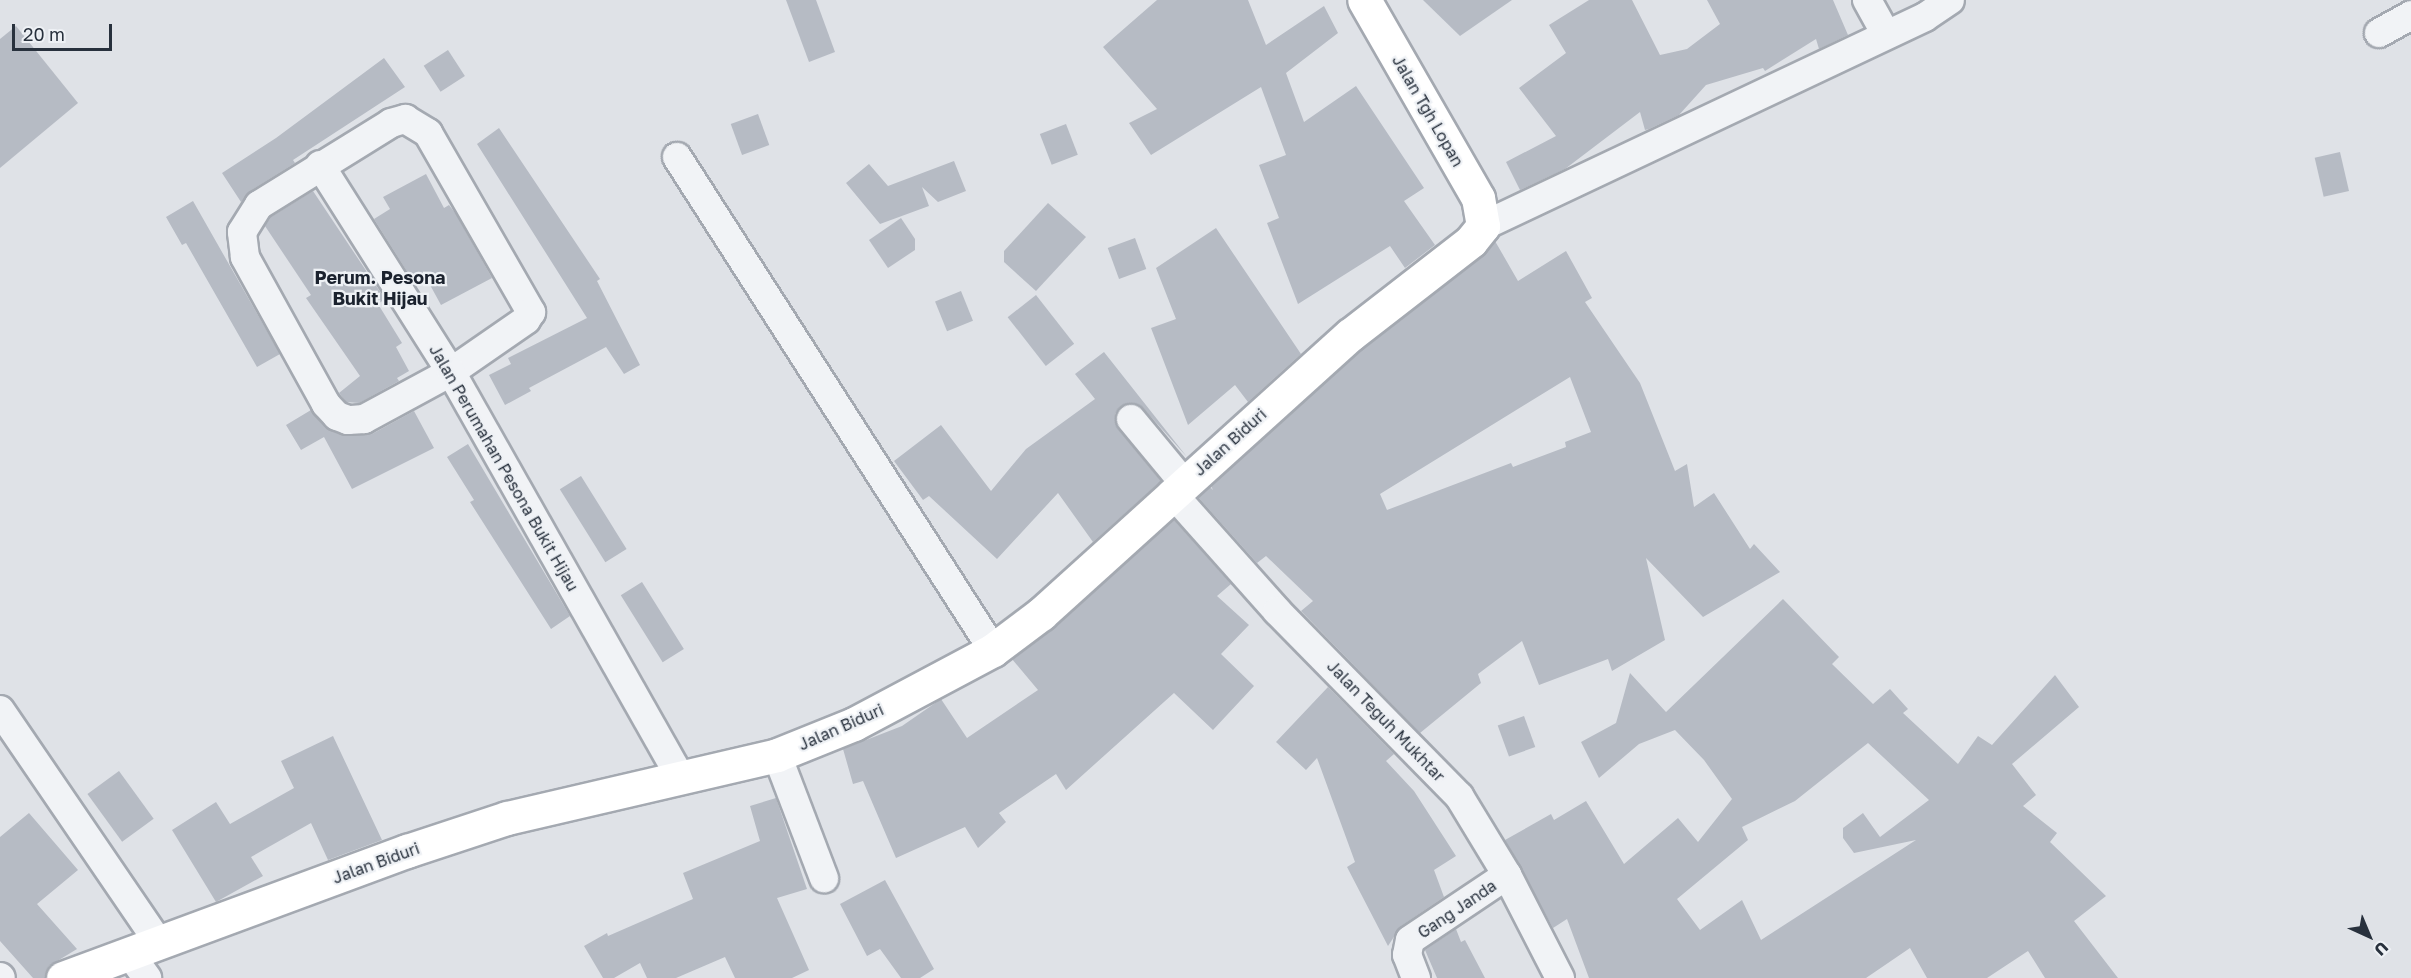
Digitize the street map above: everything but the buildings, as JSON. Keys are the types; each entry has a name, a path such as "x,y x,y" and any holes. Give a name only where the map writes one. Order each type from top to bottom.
{"street":[{"name":"Jalan Tgh Lopan","path":"1364,0 1478,198 1483,226"},
{"path":"1867,0 1886,34"},
{"path":"1483,226 1925,17 1950,0"},
{"path":"2379,33 2411,15"},
{"path":"414,121 428,133 531,307 526,320 451,372 364,419 337,416 326,404 241,245 250,214 320,165 391,123 414,121"},
{"path":"677,157 993,650"},
{"name":"Jalan Perumahan Pesona Bukit Hijau","path":"320,165 451,372 679,775"},
{"name":"Jalan Biduri","path":"63,978 145,958 407,851 507,818 679,775 777,755 854,724 993,650 1041,614 1350,335 1471,241 1483,226"},
{"name":"Jalan Teguh Mukhtar","path":"1131,419 1178,488 1277,611 1459,796 1507,875 1560,978"},
{"path":"0,710 145,958"},
{"path":"777,755 824,878"},
{"name":"Gang Janda","path":"1416,978 1407,955 1410,940 1507,875"}],"district":[{"name":"Perum. Pesona Bukit Hijau","path":"380,288"}]}
